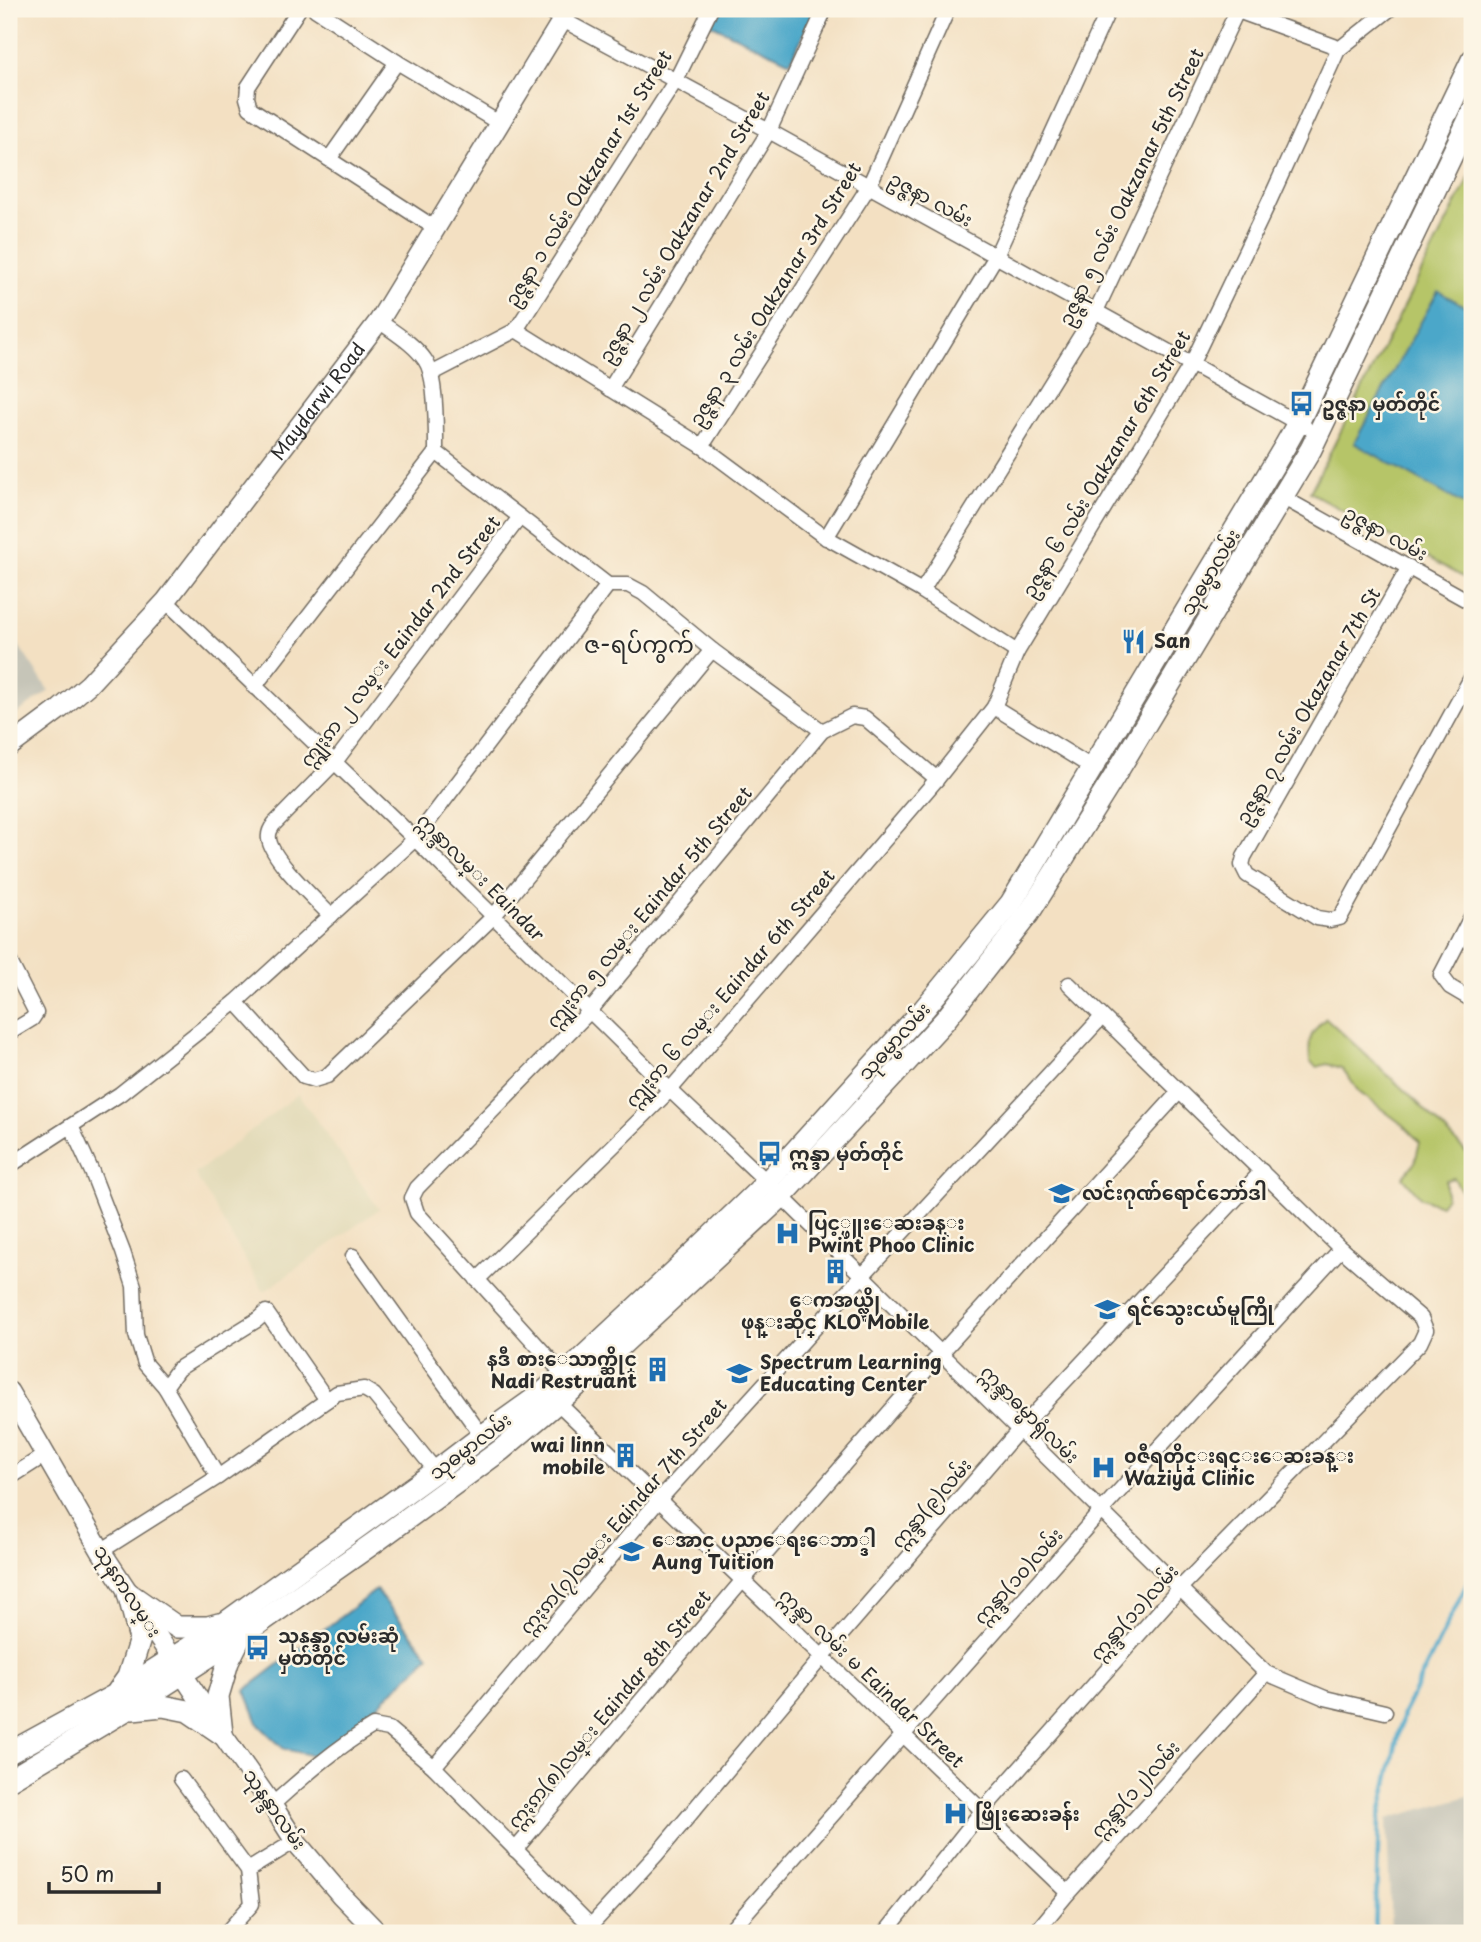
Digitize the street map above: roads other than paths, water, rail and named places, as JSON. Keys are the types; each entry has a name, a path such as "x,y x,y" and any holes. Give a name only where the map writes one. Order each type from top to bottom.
{"main road":[{"name":"သုဓမ္မာလမ်း","path":"237,1627 436,1471 541,1394 774,1189 1011,903 1298,423 1472,60"},
{"name":"သုဓမ္မာလမ်း","path":"9,1780 120,1703 440,1496 558,1403 945,1020 1029,913 1282,497 1318,434 1472,113"},
{"path":"128,1593 177,1628 237,1627 218,1696 222,1734"},
{"path":"128,1593 140,1639 120,1703 188,1711 222,1734"},
{"name":"သုဓမ္မာလမ်း","path":"9,1753 120,1703"}],"street":[{"path":"299,9 248,88 250,108 435,228"},
{"path":"315,9 499,124"},
{"name":"ဥဇ္ဇနာ လမ်း","path":"546,9 566,14 676,80 1318,434"},
{"name":"ဥဇ္ဇနာ ၁ လမ်း Oakzanar 1st Street","path":"516,330 676,80 711,9"},
{"name":"ဥဇ္ဇနာ ၂ လမ်း Oakzanar 2nd Street","path":"610,389 769,131 825,9"},
{"name":"ဥဇ္ဇနာ ၃ လမ်း Oakzanar 3rd Street","path":"702,446 869,186 948,9"},
{"path":"826,538 996,256 1109,9"},
{"path":"1234,10 1334,46 1338,50 1390,9"},
{"name":"ဥဇ္ဇနာ ၅ လမ်း Oakzanar 5th Street","path":"922,592 1097,311 1234,10"},
{"name":"Maydarwi Road","path":"9,747 89,684 166,601 379,321 566,14"},
{"name":"ဥဇ္ဇနာ ၆ လမ်း Oakzanar 6th Street","path":"994,707 1017,652 1192,363 1338,50"},
{"path":"329,159 397,62"},
{"path":"254,687 436,452 437,422 428,365 416,349 379,321"},
{"path":"431,374 516,330 702,446 826,538 922,592 1017,652"},
{"path":"436,452 608,586 628,585 643,593 712,650 822,731"},
{"name":"ဥဇ္ဇနာ လမ်း","path":"1282,497 1472,603"},
{"name":"ဣျႏၵာ ၂ လမ္း Eaindar 2nd Street","path":"331,916 275,856 268,835 274,824 335,762 520,517"},
{"name":"ဥဇ္ဇနာ ၇ လမ်း Okazanar 7th St","path":"1409,568 1244,857 1242,864 1247,875 1317,918 1340,918 1472,676"},
{"path":"9,1166 120,1094 236,1002 415,839 608,586"},
{"name":"ဣန္ဒာလမ္း Eaindar","path":"166,601 774,1189"},
{"path":"236,1002 304,1077 314,1080 327,1076 493,917 712,650"},
{"path":"994,707 1093,768"},
{"name":"ဣျႏၵာ ၆ လမ္း Eaindar 6th Street","path":"477,1280 670,1090 937,779 994,707"},
{"name":"ဣျႏၵာ ၅ လမ္း Eaindar 5th Street","path":"477,1280 417,1213 412,1198 417,1188 590,1011 822,731 852,716 865,718 937,779"},
{"path":"1472,915 1441,975 1450,987 1472,1000"},
{"path":"9,960 36,1013 9,1033"},
{"path":"1069,984 1342,1249"},
{"name":"ဣႏၵာ(၇)လမ္း Eaindar 7th Street","path":"434,1767 659,1500 1102,1017"},
{"name":"ဣႏၵာ(၈)လမ္း Eaindar 8th Street","path":"515,1850 743,1580 941,1353 1179,1092"},
{"path":"71,1126 92,1172 134,1286 136,1335 145,1364 165,1387 218,1477"},
{"name":"ဣန္ဒာ(၉)လမ်း","path":"588,1929 656,1855 822,1657 1020,1430 1262,1171"},
{"name":"ဣန္ဒာဓမ္မာရုံလမ်း","path":"774,1189 1266,1673"},
{"name":"ဣန္ဒာ(၁၁)လမ်း","path":"885,1933 982,1811 1180,1588 1420,1343 1426,1330 1422,1318 1342,1249"},
{"name":"ဣန္ဒာ(၁၀)လမ်း","path":"728,1933 1101,1511 1342,1249"},
{"path":"353,1256 482,1436"},
{"path":"477,1280 564,1375"},
{"path":"165,1387 178,1369 266,1312 327,1400"},
{"path":"101,1551 218,1477 337,1393 364,1389 374,1395 436,1471"},
{"name":"သုနၵာလမ္း","path":"9,1392 101,1551 177,1667"},
{"name":"ဣန္ဒာ လမ်း မ Eaindar Street","path":"558,1403 1068,1893"},
{"path":"9,1478 45,1455"},
{"name":"သုနန္ဒာလမ်း","path":"177,1667 295,1841 368,1930"},
{"path":"1266,1673 1325,1698 1385,1712"},
{"name":"ဣန္ဒာ(၁၂)လမ်း","path":"1035,1933 1266,1673"},
{"path":"272,1805 319,1763 353,1738 373,1726 389,1729 434,1767 588,1929"},
{"path":"181,1779 247,1870 252,1905 226,1933"},
{"path":"247,1870 295,1841"}],"water":[{"path":"718,9 816,9 790,62 710,24"},
{"path":"1438,291 1472,310 1472,509 1354,443"},
{"path":"376,1590 429,1656 363,1720 315,1756 284,1749 259,1725 245,1690"}],"waterway":[{"path":"1375,1933 1379,1819 1403,1714 1472,1574"}],"place":[{"name":"ဥဇ္ဇနာ မှတ်တိုင်","path":"1302,404"},
{"name":"San","path":"1134,641"},
{"name":"ဣန္ဒာ မှတ်တိုင်","path":"769,1154"},
{"name":"လင်းဂုဏ်ရောင်ဘော်ဒါ","path":"1062,1193"},
{"name":"ပြင့္ဖူးေဆးခန္း Pwint Phoo Clinic","path":"788,1234"},
{"name":"ေကအယ္လ္အို ဖုန္းဆိုင္ KLO Mobile","path":"835,1272"},
{"name":"ရင်သွေးငယ်မူကြို","path":"1107,1309"},
{"name":"နဒီ စားေသာက္ဆိုင္ Nadi Restruant","path":"657,1370"},
{"name":"Spectrum Learning Educating Center","path":"740,1373"},
{"name":"wai linn mobile","path":"625,1456"},
{"name":"၀ဇီရတိုင္းရင္းေဆးခန္း Waziya Clinic","path":"1104,1467"},
{"name":"ေအာင္ ပညာေရးေဘာ္ဒါ Aung Tuition","path":"632,1551"},
{"name":"သုနန္ဒာ လမ်းဆုံ မှတ်တိုင်","path":"258,1647"},
{"name":"ဖြိုးဆေးခန်း","path":"955,1814"}],"district":[{"name":"ဇ-ရပ်ကွက်","path":"639,645"}]}
